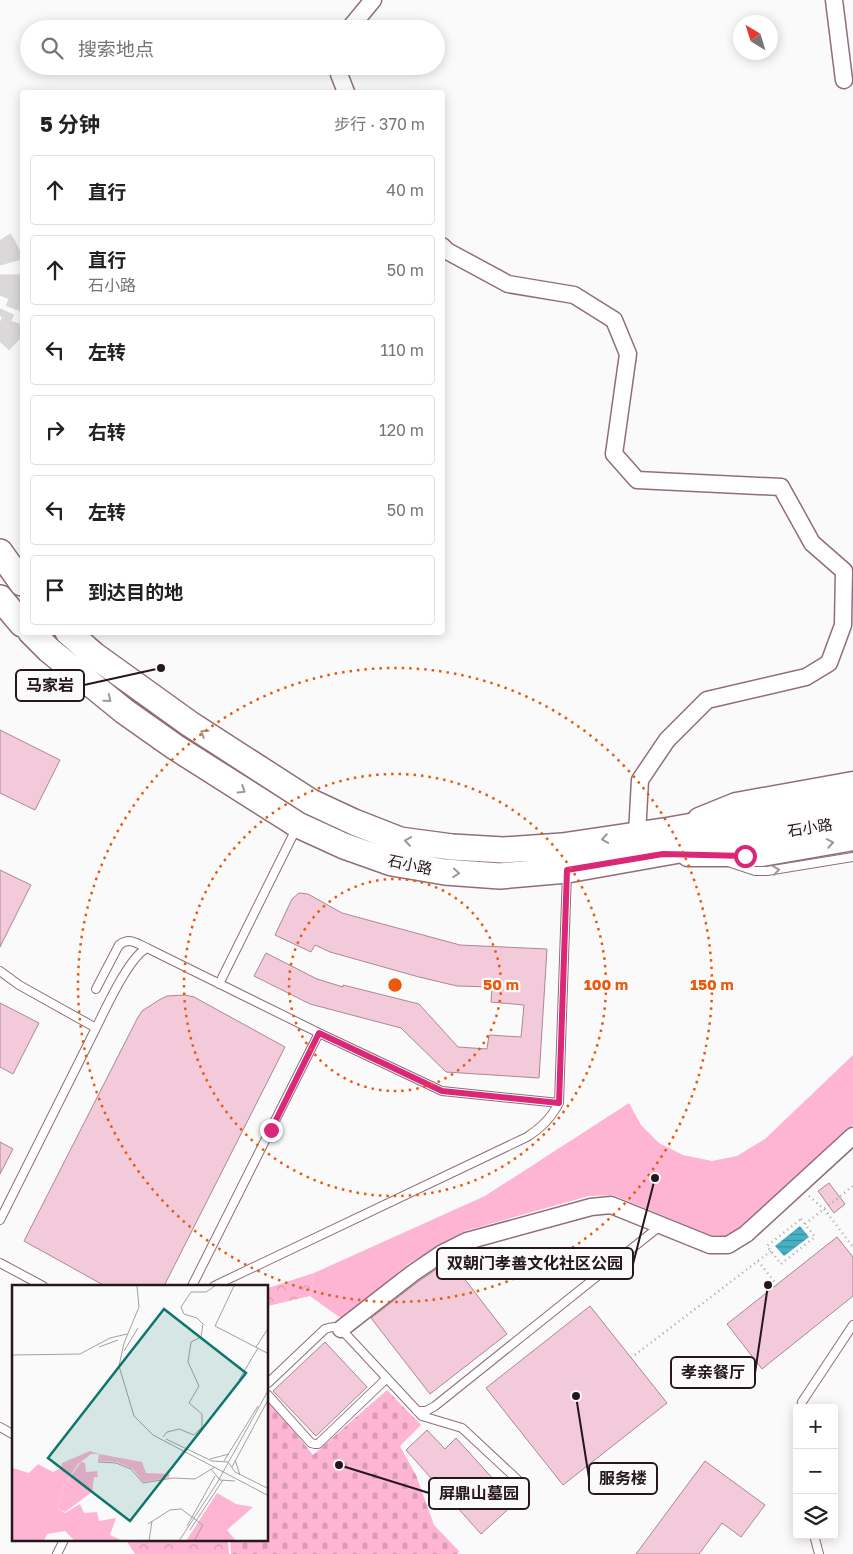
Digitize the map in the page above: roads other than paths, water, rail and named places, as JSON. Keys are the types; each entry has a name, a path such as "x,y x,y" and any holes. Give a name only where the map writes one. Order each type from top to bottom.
{"main road":[{"path":"0,552 20,580"},
{"path":"0,598 20,622"},
{"name":"石小路","path":"35,635 49,650 124,711 175,747 298,825 344,846 392,863 445,872 500,876 567,870 663,854 740,828 853,798"},
{"name":"石小路","path":"71,635 94,655 174,713 311,802 354,822 400,840 452,847 503,850 562,846 670,830 740,828 853,820"}],"street":[{"path":"356,20 373,0"},
{"path":"834,0 844,80"},
{"path":"339,75 345,90"},
{"path":"445,250 508,284 574,294 614,320 628,354 614,454 637,480 782,487 812,543 844,571 843,626 829,663 806,677 707,700 667,740 640,780 637,834"},
{"path":"670,830 736,804 853,782"},
{"path":"663,854 762,855 853,838"},
{"path":"341,1329 413,1273 441,1254 467,1241 591,1207 611,1205 710,1245 728,1245 746,1234 853,1136"}],"lane":[{"path":"218,984 298,825"},
{"path":"713,856 742,867 767,871 853,857"},
{"path":"216,1285 527,1137 542,1127 552,1116 559,1103 567,870"},
{"path":"96,989 119,945 131,940 218,984 442,1091 559,1103"},
{"path":"0,1220 130,964 147,948"},
{"path":"0,971 18,985 96,1028"},
{"path":"193,1285 319,1033"},
{"path":"417,1411 426,1411 435,1406 661,1225"},
{"path":"0,1263 41,1285"},
{"path":"802,1404 853,1325"},
{"path":"269,1382 325,1328 341,1329 422,1416 462,1428 520,1482"},
{"path":"269,1396 315,1444 318,1444 387,1378"},
{"path":"0,1427 12,1434"},
{"path":"815,1539 819,1554"},
{"path":"57,1554 63,1542"}],"water":[{"path":"800,1226 809,1237 784,1256 775,1246"}],"tunnel":[{"path":"0,240 6,250 12,269 9,296 0,316"},
{"path":"0,342 10,331 20,304"}],"place":[{"name":"马家岩","path":"161,668"},
{"name":"双朝门孝善文化社区公园","path":"655,1178"},
{"name":"孝亲餐厅","path":"768,1285"},
{"name":"服务楼","path":"576,1396"},
{"name":"屏鼎山墓园","path":"339,1465"}]}
